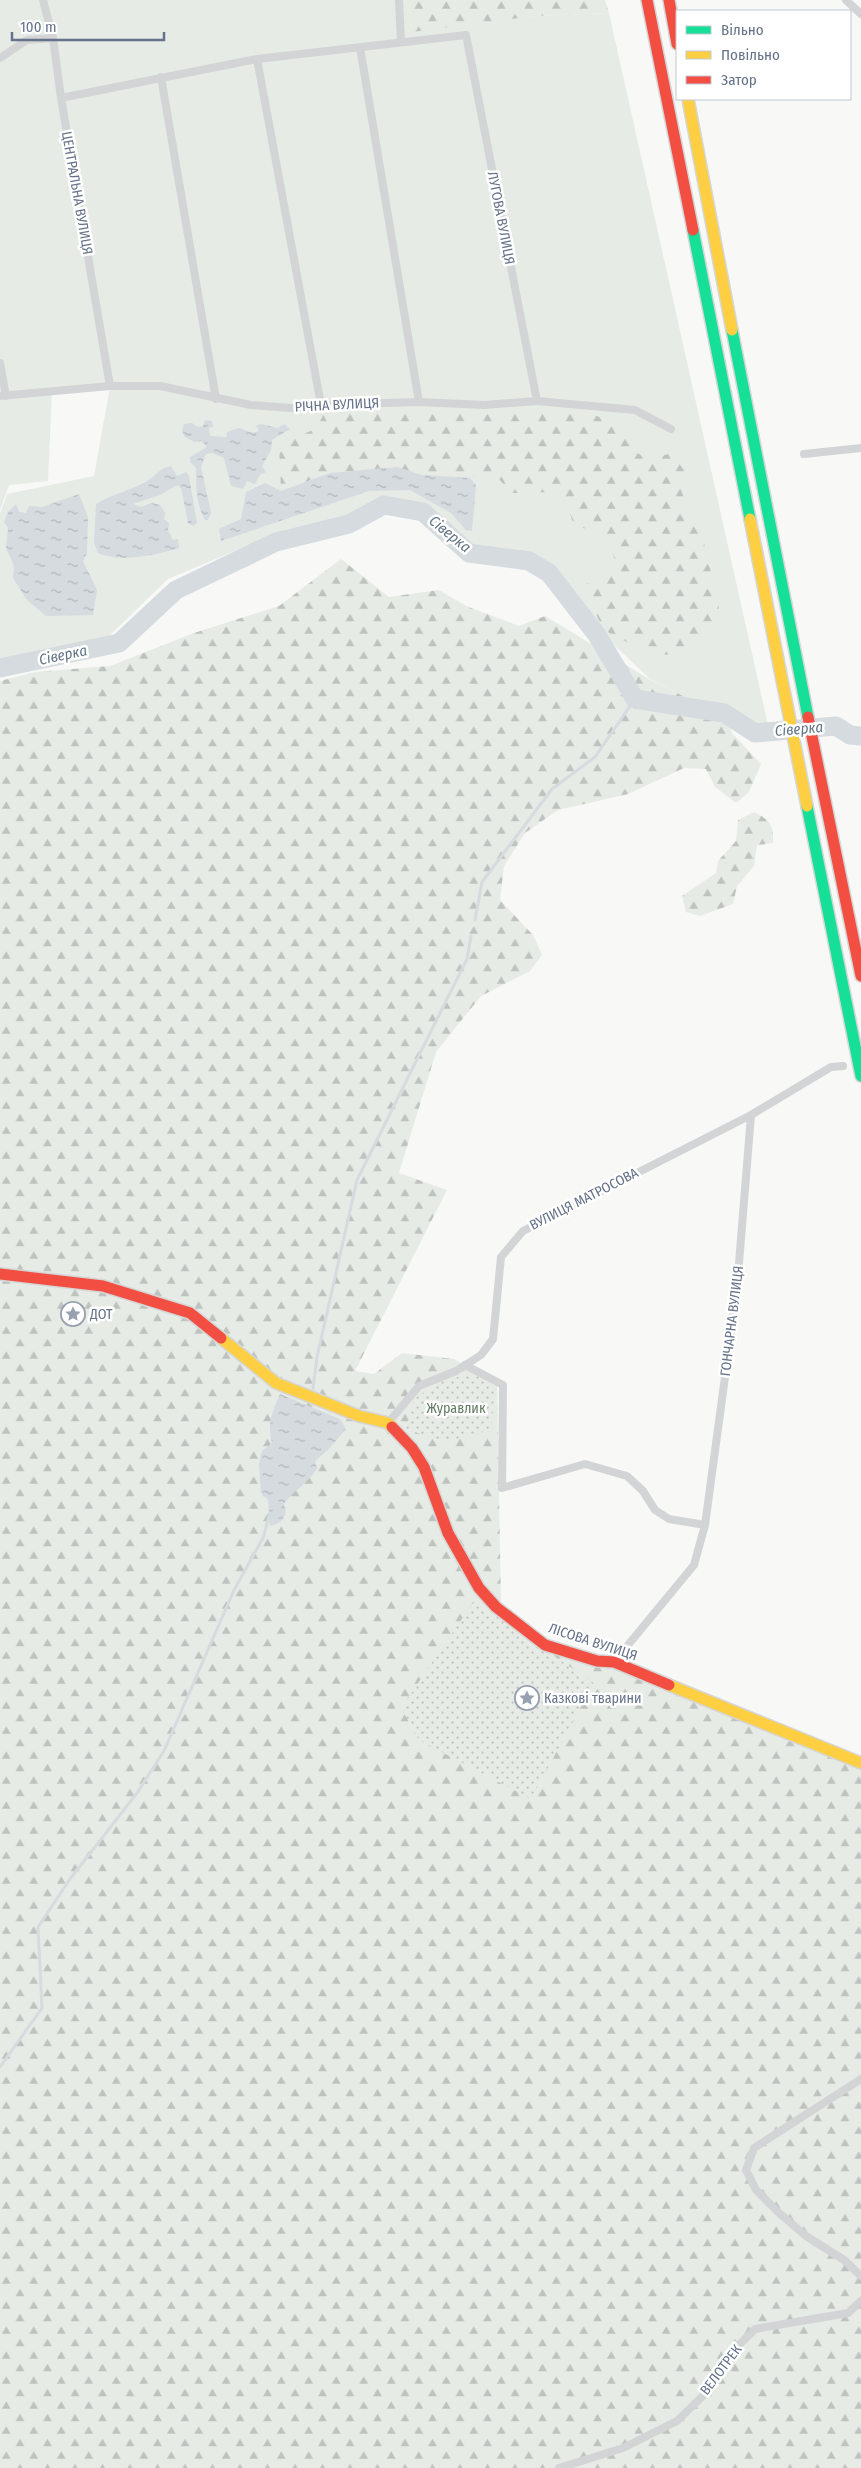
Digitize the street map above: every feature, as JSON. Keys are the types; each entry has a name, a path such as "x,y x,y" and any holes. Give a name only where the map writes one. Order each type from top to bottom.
{"main road":[{"path":"647,0 799,773 861,1076"},
{"path":"669,0 676,38"},
{"path":"688,100 817,767 861,976"},
{"path":"0,1274 103,1286 190,1313 276,1383 359,1416 388,1423"},
{"name":"ЛІСОВА ВУЛИЦЯ","path":"388,1423 412,1448 424,1467 448,1533 479,1588 496,1607 545,1645 598,1660 614,1662 861,1763"}],"street":[{"name":"ЦЕНТРАЛЬНА ВУЛИЦЯ","path":"43,0 53,38 61,98 110,386"},
{"path":"61,98 257,59 401,42 399,0"},
{"path":"846,0 861,14"},
{"name":"ЛУГОВА ВУЛИЦЯ","path":"401,42 466,35 537,401"},
{"path":"0,58 28,40 53,38"},
{"path":"360,46 419,402"},
{"path":"257,59 321,404"},
{"path":"161,77 216,399"},
{"path":"0,363 3,396"},
{"name":"РІЧНА ВУЛИЦЯ","path":"3,396 110,386 160,386 251,405 292,408 321,404 419,402 484,405 537,401 635,410 671,429"},
{"path":"804,454 861,448"},
{"name":"ВУЛИЦЯ МАТРОСОВА","path":"388,1423 419,1386 465,1365 481,1355 493,1339 501,1257 523,1231 751,1114 831,1067 843,1066"},
{"name":"ГОНЧАРНА ВУЛИЦЯ","path":"614,1662 694,1565 705,1526 737,1288 751,1114"},
{"path":"465,1365 503,1385 502,1488 586,1464 627,1476 643,1491 654,1510 669,1520 705,1526"},
{"path":"861,2079 754,2148 746,2170 756,2190 778,2212 806,2236 844,2260 861,2276"},
{"name":"ВЕЛОТРЕК","path":"559,2468 623,2448 677,2421 711,2388 732,2352 755,2329 848,2313 861,2301"}],"green space":[{"path":"0,0 410,0 412,31 535,16 609,13 768,725 755,733 650,679 612,643 560,576 532,556 473,547 424,506 386,497 334,522 287,529 168,579 108,637 0,661 0,514 7,494 94,476 110,387 52,392 48,481 9,485 0,510"},
{"path":"410,0 605,0 609,13 535,16 412,32"},
{"path":"587,412 624,427 636,452 650,461 670,453 687,473 682,493 702,535 719,606 713,634 671,655 647,653 604,630 582,587 616,563 606,535 574,525 562,492 511,493 493,472 470,478 422,475 397,467 330,473 281,491 279,445 317,428 324,413"},
{"path":"341,559 389,597 439,590 466,606 519,626 545,616 649,679 725,717 732,733 761,764 749,792 736,803 715,787 706,769 684,768 628,794 558,810 525,833 504,866 500,900 533,935 542,955 530,971 481,996 436,1052 399,1173 447,1190 355,1371 374,1374 402,1353 454,1359 497,1384 501,1605 514,1625 861,1769 861,2468 0,2468 0,681 35,672 110,666 194,633 279,606"},
{"path":"754,812 764,818 772,827 773,843 757,845 754,866 737,886 733,904 700,916 686,912 682,896 716,873 718,861 736,841 738,820"},
{"name":"Журавлик","path":"475,1374 495,1386 491,1430 456,1439 439,1440 406,1429 414,1399 442,1380"},
{"path":"474,1601 594,1683 531,1799 419,1740 401,1708"}],"water":[{"path":"205,420 212,421 213,427 209,428 210,436 226,437 227,432 239,428 249,432 256,432 259,430 256,426 260,424 278,428 284,424 290,429 272,440 271,450 262,466 266,472 260,475 255,484 247,481 243,489 231,486 224,458 212,453 206,454 201,467 211,513 208,520 205,520 200,508 196,488 196,468 190,462 190,457 207,447 202,441 194,442 184,436 182,430 184,424 192,423 198,427 203,426"},
{"path":"171,466 177,476 186,472 189,476 197,523 193,526 188,523 181,488 177,485 160,495 133,504 141,507 152,503 160,505 165,513 164,519 169,523 168,530 173,540 178,539 179,548 128,558 98,553 94,543 96,504 147,481 161,470"},
{"path":"397,467 422,475 470,478 476,485 472,531 466,530 451,513 410,490 369,491 221,541 219,529 241,519 246,492 265,483 281,491 330,473"},
{"path":"79,494 88,517 87,553 83,561 97,590 93,615 46,616 27,600 13,578 14,566 6,548 8,528 4,522 8,512 16,504 19,512 26,513 29,506 42,507"},
{"path":"280,1394 340,1419 346,1429 328,1450 315,1461 317,1469 289,1497 281,1508 286,1510 283,1518 277,1524 270,1526 268,1500 261,1493 259,1464 262,1451 272,1443 271,1418"}],"waterway":[{"name":"Сіверка","path":"0,668 119,643 176,590 276,542 349,524 384,505 423,512 469,553 529,561 549,573 597,635 635,699 724,713 755,733 836,726 850,735 861,736"},
{"path":"475,920 482,882 552,789 595,757 635,699"},
{"path":"313,1388 317,1357 357,1180 467,959 471,936"},
{"path":"0,2067 42,2008 38,1927 70,1879 137,1793 164,1751 234,1590 263,1538 270,1513"}],"traffic: fast":[{"path":"693,230 750,519"},
{"path":"732,330 808,717"},
{"path":"807,806 861,1076"}],"traffic: slow":[{"path":"688,100 732,330"},
{"path":"750,519 807,806"},
{"path":"221,1338 276,1383 359,1416 388,1423 392,1427"},
{"path":"669,1685 861,1763"}],"traffic: jam":[{"path":"647,0 693,230"},
{"path":"669,0 676,38"},
{"path":"808,717 861,976"},
{"path":"0,1274 103,1286 190,1313 221,1338"},
{"path":"392,1427 412,1448 424,1467 448,1533 479,1588 496,1607 545,1645 597,1661 614,1662 669,1685"}],"place":[{"name":"ДОТ","path":"73,1314"},
{"name":"Казкові тварини","path":"527,1698"}]}
